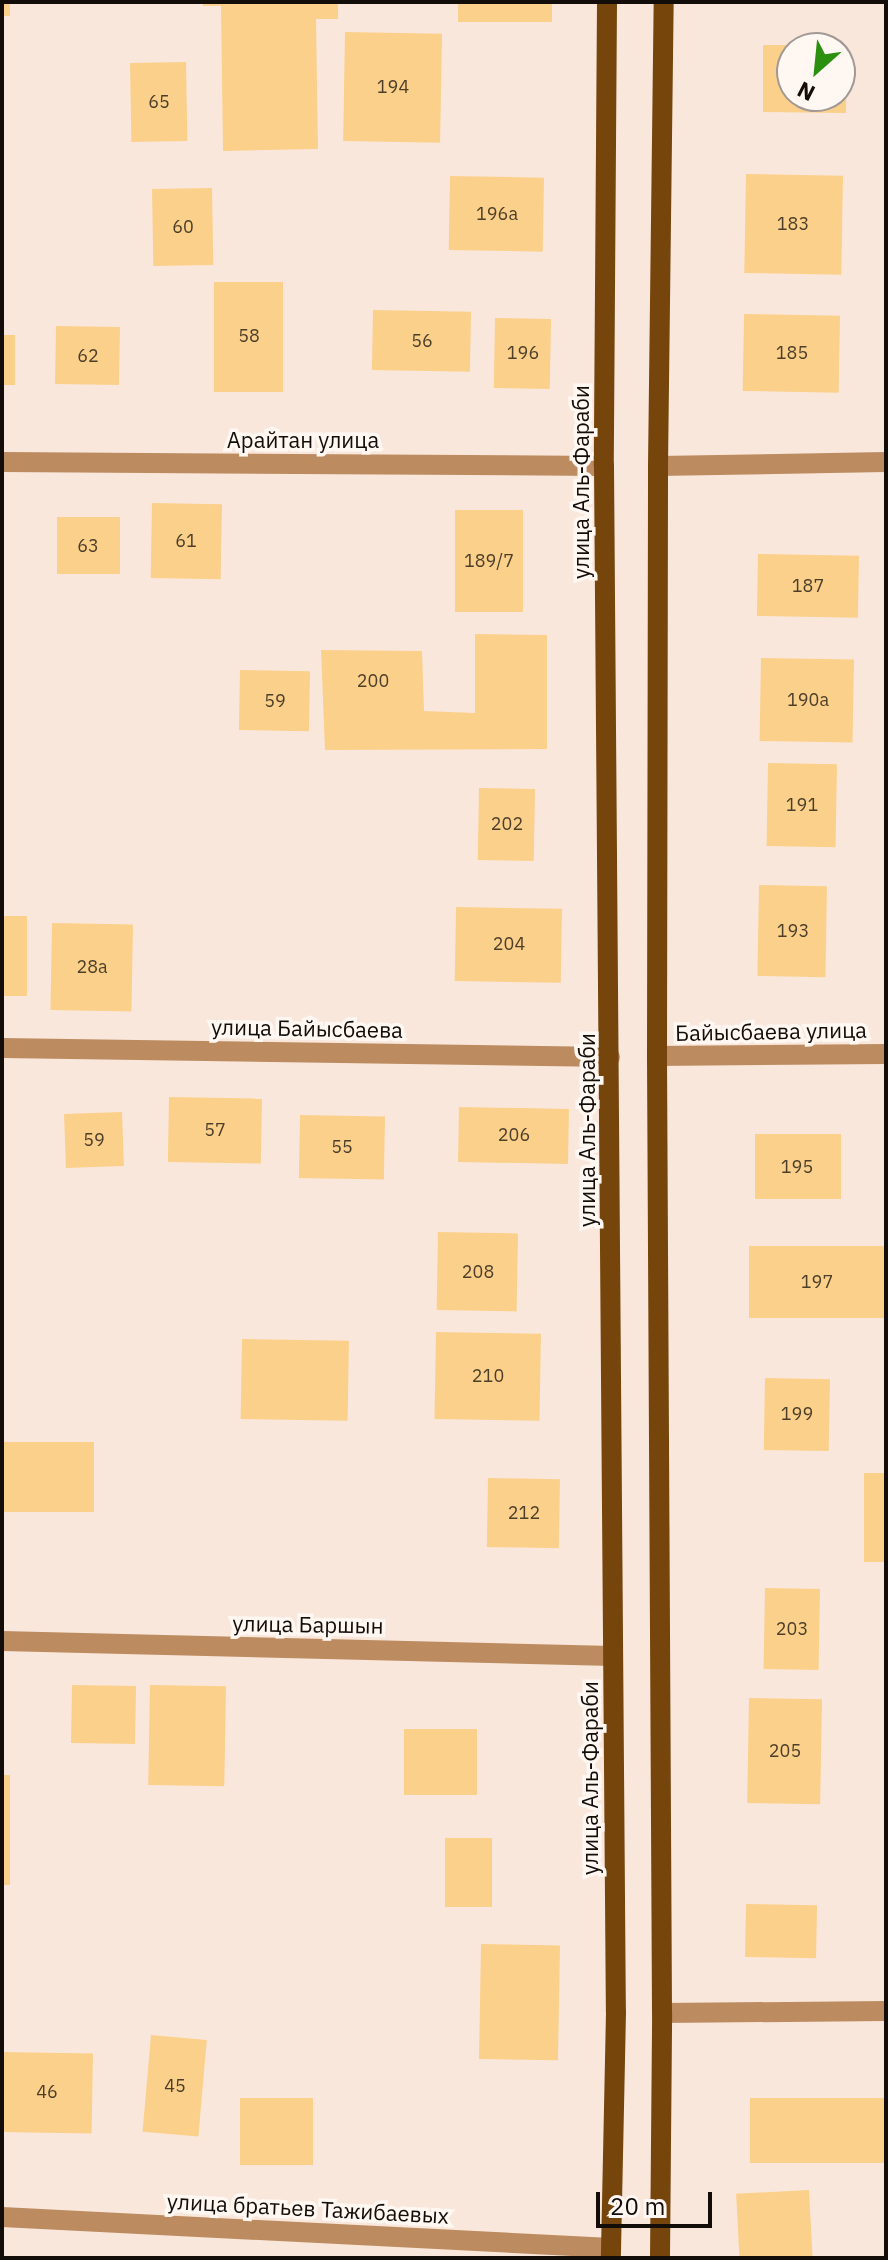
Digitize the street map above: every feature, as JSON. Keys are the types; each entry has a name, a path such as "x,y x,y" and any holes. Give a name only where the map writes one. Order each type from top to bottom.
{"main road":[{"name":"улица Аль-Фараби","path":"607,2 604,466 616,2012 611,2253"},
{"path":"660,2258 658,466 664,2"}],"street":[{"name":"Арайтан улица","path":"2,462 604,466"},
{"path":"658,466 886,462"},
{"name":"улица Байысбаева","path":"2,1048 610,1057"},
{"name":"Байысбаева улица","path":"657,1056 886,1054"},
{"name":"улица Баршын","path":"2,1641 613,1656"},
{"path":"662,2013 886,2011"},
{"name":"улица братьев Тажибаевых","path":"2,2217 611,2253"}],"building":[{"path":"2,2 10,2 10,16 2,16"},
{"path":"203,2 338,2 338,19 316,19 318,149 223,151 221,6 203,6"},
{"path":"458,2 552,2 552,22 458,22"},
{"path":"345,32 442,34 440,143 343,141"},
{"path":"763,45 776,45 776,112 846,112 846,113 763,112"},
{"path":"186,62 187,141 131,142 130,63"},
{"path":"746,174 843,176 841,275 744,273"},
{"path":"450,176 544,178 543,252 449,250"},
{"path":"212,188 213,265 153,266 152,189"},
{"path":"214,282 283,282 283,392 214,392"},
{"path":"373,310 471,312 470,372 372,370"},
{"path":"744,314 840,316 839,393 743,391"},
{"path":"495,318 551,319 550,389 494,388"},
{"path":"56,326 120,327 119,385 55,384"},
{"path":"2,335 15,335 15,385 2,385"},
{"path":"152,503 222,504 221,579 151,578"},
{"path":"455,510 523,510 523,612 455,612"},
{"path":"57,517 120,517 120,574 57,574"},
{"path":"758,554 859,556 858,618 757,616"},
{"path":"475,634 547,635 547,749 325,750 321,650 422,651 424,711 475,713"},
{"path":"761,658 854,660 853,743 760,741"},
{"path":"240,670 310,671 309,731 239,730"},
{"path":"768,763 837,764 836,847 767,846"},
{"path":"479,788 535,789 534,861 478,860"},
{"path":"759,885 827,886 825,977 757,976"},
{"path":"456,907 562,909 561,983 455,981"},
{"path":"2,916 27,916 27,996 2,996"},
{"path":"52,923 133,924 131,1011 50,1010"},
{"path":"169,1097 262,1099 261,1164 168,1162"},
{"path":"459,1107 569,1109 568,1164 458,1162"},
{"path":"122,1112 124,1166 66,1168 64,1114"},
{"path":"300,1115 385,1116 384,1179 299,1178"},
{"path":"755,1134 841,1134 841,1199 755,1199"},
{"path":"438,1232 518,1233 517,1311 437,1310"},
{"path":"749,1246 886,1246 886,1318 749,1318"},
{"path":"436,1332 541,1334 539,1421 434,1419"},
{"path":"242,1339 349,1341 348,1421 241,1419"},
{"path":"765,1378 830,1379 829,1451 764,1450"},
{"path":"4,1442 94,1442 94,1512 4,1512"},
{"path":"864,1473 886,1473 886,1562 864,1562"},
{"path":"488,1478 560,1479 559,1548 487,1547"},
{"path":"765,1588 820,1589 819,1670 764,1669"},
{"path":"72,1685 136,1686 135,1744 71,1743"},
{"path":"150,1685 226,1686 224,1786 148,1785"},
{"path":"749,1698 822,1699 820,1804 747,1803"},
{"path":"404,1729 477,1729 477,1795 404,1795"},
{"path":"2,1775 10,1775 10,1885 2,1885"},
{"path":"445,1838 492,1838 492,1907 445,1907"},
{"path":"746,1904 817,1905 816,1958 745,1957"},
{"path":"481,1944 560,1945 558,2060 479,2059"},
{"path":"151,2035 207,2040 198,2137 143,2132"},
{"path":"2,2052 93,2054 92,2134 2,2132"},
{"path":"240,2098 313,2098 313,2165 240,2165"},
{"path":"750,2098 886,2098 886,2163 750,2163"},
{"path":"809,2190 813,2258 739,2258 736,2194"}]}
